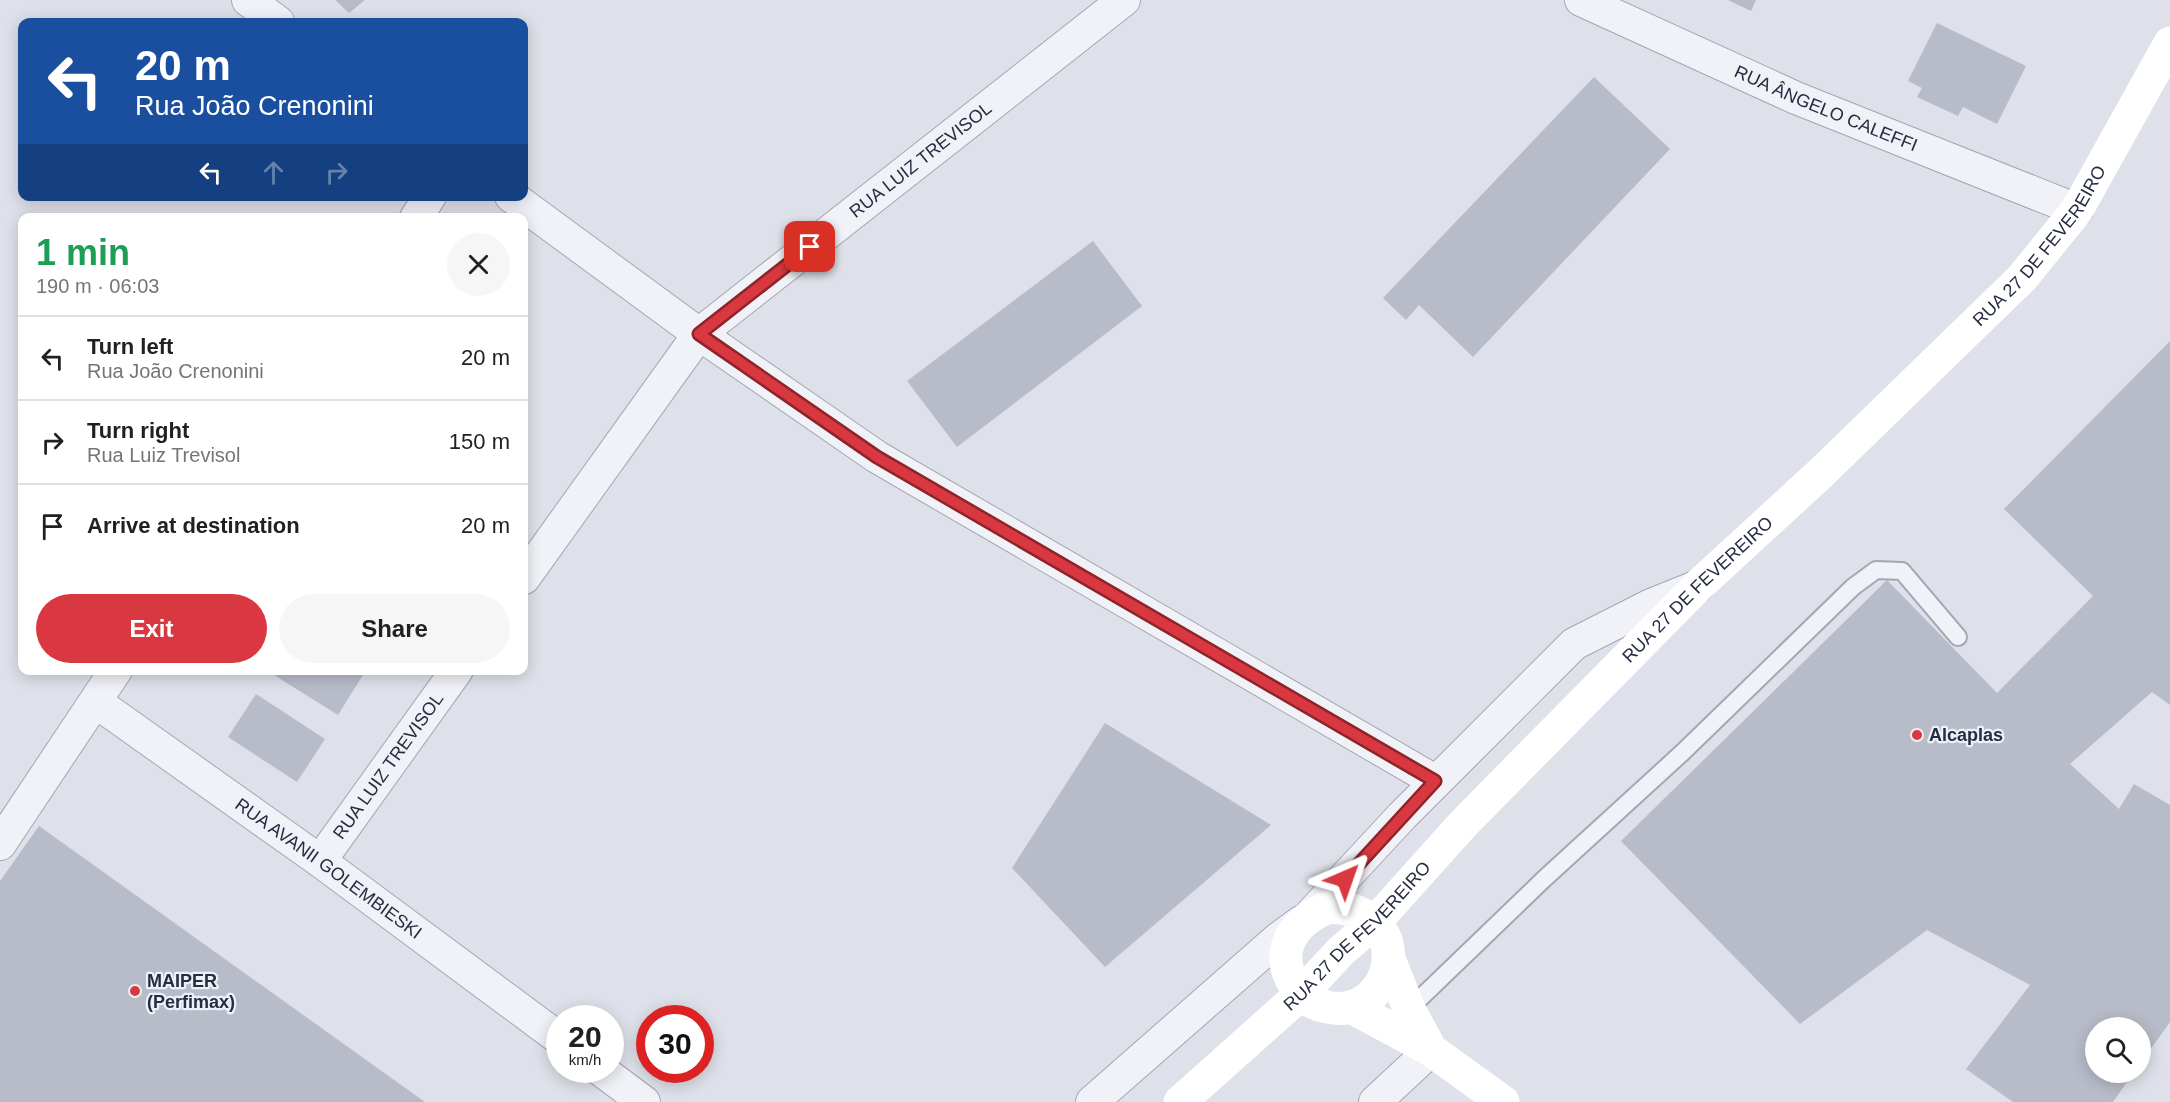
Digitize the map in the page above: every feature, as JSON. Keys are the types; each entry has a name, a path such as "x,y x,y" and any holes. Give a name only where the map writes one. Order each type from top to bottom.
{"main road":[{"name":"RUA 27 DE FEVEREIRO","path":"1180,1102 1301,994 1341,951 1376,921 1464,823 1698,586 1821,473 2022,278 2077,210 2170,43"},
{"path":"1388,956 1386,973 1378,988 1366,1000 1351,1007 1334,1009 1318,1005 1301,994 1287,967 1286,951 1291,935 1307,917 1330,907 1347,908 1376,921 1385,938 1388,956 1409,1009 1431,1050"},
{"path":"1351,1007 1431,1050 1503,1102"}],"street":[{"path":"248,0 273,18"},
{"name":"RUA LUIZ TREVISOL","path":"528,572 699,334 1124,0"},
{"name":"RUA ÂNGELO CALEFFI","path":"1581,0 1796,98 2077,210"},
{"path":"518,201 699,334 877,457 1435,781"},
{"path":"1092,1102 1279,938 1307,917 1435,781 1574,644 1652,605 1698,586"},
{"path":"0,844 113,675"},
{"name":"RUA LUIZ TREVISOL","path":"320,861 453,675"},
{"name":"RUA AVANII GOLEMBIESKI","path":"96,702 320,861 546,1029"},
{"path":"1375,1102 1431,1050"},
{"path":"618,1083 644,1102"}],"lane":[{"path":"1409,1009 1544,879 1683,752 1853,586 1876,570 1902,571 1958,637"}],"building":[{"path":"335,0 365,0 349,13"},
{"path":"1728,0 1756,0 1751,11"},
{"path":"1937,23 2026,66 1997,124 1963,107 1958,116 1917,97 1922,88 1908,81"},
{"path":"1594,77 1670,149 1473,357 1419,305 1406,320 1383,298"},
{"path":"1093,241 1142,306 957,447 907,381"},
{"name":"Alcaplas","path":"2170,341 2170,705 2152,692 2070,764 2119,809 2134,784 2170,805 2170,1022 2151,1049 2151,1017 2085,1017 2085,1083 2126,1083 2113,1102 2013,1102 1966,1069 2030,985 1927,930 1800,1024 1621,841 1887,580 1997,693 2093,596 2004,509"},
{"path":"274,675 363,675 338,715"},
{"path":"256,694 325,739 297,782 228,737"},
{"path":"1105,723 1271,825 1105,967 1012,868"},
{"name":"MAIPER (Perfimax)","path":"39,826 425,1102 0,1102 0,881"}],"place":[{"name":"Alcaplas","path":"1917,735"},
{"name":"MAIPER (Perfimax)","path":"135,991"}],"route":[{"path":"810,247 699,334 877,457 1435,781 1345,879"}]}
